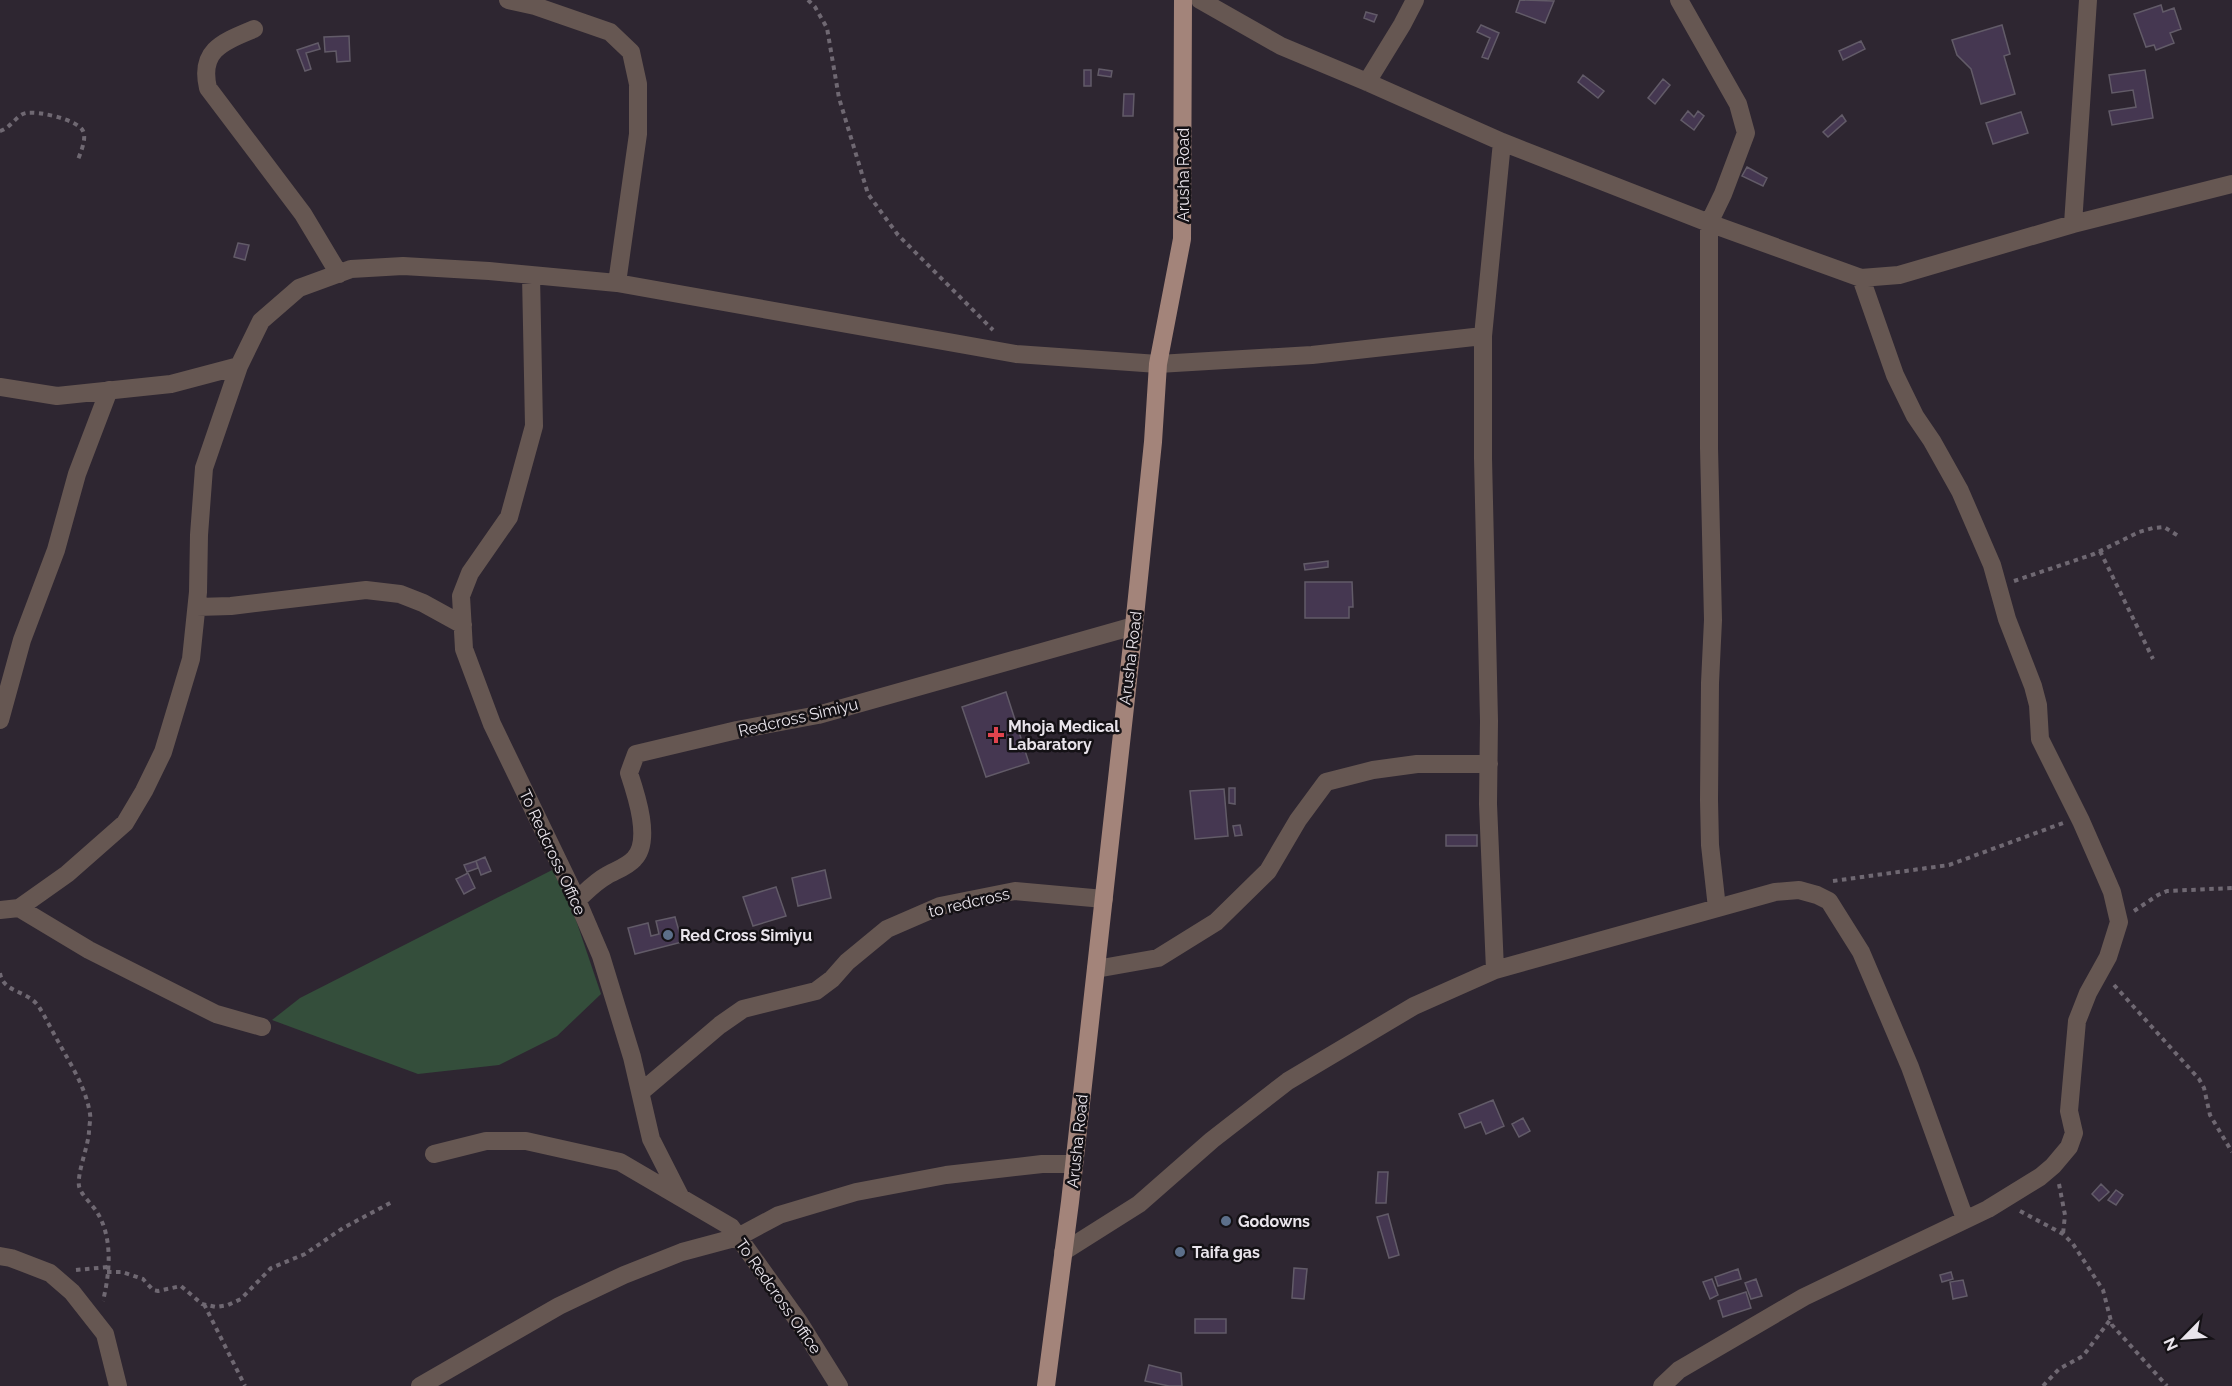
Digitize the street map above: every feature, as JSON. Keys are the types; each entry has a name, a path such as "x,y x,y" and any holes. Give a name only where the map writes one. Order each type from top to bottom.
{"main road":[{"name":"Arusha Road","path":"1046,1386 1074,1164 1134,626 1158,364 1182,239 1183,0"}],"street":[{"path":"508,0 535,6 610,32 631,52 638,84 638,134 617,283"},
{"path":"1200,0 1281,46 1502,142 1709,223 1861,279 1899,275 2073,224 2232,184"},
{"path":"1367,82 1415,0"},
{"path":"1679,0 1738,104 1746,133 1723,194 1709,223 1709,448 1713,578 1709,800 1710,845 1717,908"},
{"path":"2073,224 2088,0"},
{"path":"254,29 231,39 208,57 204,72 208,88 303,214 339,274"},
{"path":"1495,970 1490,887 1483,336 1502,142"},
{"path":"0,910 19,908 67,874 124,823 163,752 191,659 197,607 204,468 239,366 261,321 299,288 351,269 403,267 531,275 617,283 1016,354 1158,364 1312,355 1483,336"},
{"name":"To Redcross Office","path":"531,275 534,426 509,517 470,573 461,596 464,650 492,724 601,956 641,1092 651,1139 660,1161 680,1196"},
{"path":"1662,1386 1679,1370 1804,1297 1995,1205 2040,1178 2064,1154 2073,1139 2073,1126 2069,1111 2073,1084 2074,1038 2079,1012 2108,957 2119,922 2112,892 2081,820 2040,738 2038,705 2033,686 2007,619 1999,586 1984,545 1960,491 1915,416 1895,375 1861,279"},
{"path":"0,387 57,396 171,384 239,366"},
{"path":"0,720 22,640 56,550 77,474 109,390"},
{"path":"197,607 231,606 366,590 400,594 423,603 463,625"},
{"name":"Redcross Simiyu","path":"576,900 603,878 634,860 640,851 643,843 638,800 629,773 636,754 737,730 818,715 1134,626"},
{"path":"1096,969 1158,958 1216,922 1268,871 1298,820 1326,782 1372,770 1417,764 1489,764"},
{"path":"1063,1251 1139,1203 1212,1140 1288,1081 1414,1006 1495,970 1775,892 1799,890 1817,895 1829,902 1861,952 1882,997 1929,1116 1965,1219"},
{"name":"to redcross","path":"641,1092 720,1025 743,1009 816,991 887,929 940,906 1015,891 1104,899"},
{"path":"19,908 89,950 216,1014 262,1027"},
{"name":"To Redcross Office","path":"434,1154 486,1141 526,1141 620,1162 680,1196 731,1227 799,1322 839,1386"},
{"path":"420,1386 559,1306 624,1275 682,1252 738,1236 779,1215 856,1192 946,1175 1042,1164 1074,1164"},
{"path":"0,1256 50,1273 72,1292 105,1334 118,1386"}],"path":[{"path":"808,0 815,7 826,28 839,98 868,194 898,235 1016,354"},
{"path":"0,131 5,130 27,113 62,118 83,130 84,138 77,162"},
{"path":"1999,586 2100,551 2153,528 2164,527 2180,537"},
{"path":"2100,551 2153,659"},
{"path":"1833,881 1949,865 2061,824 2081,820"},
{"path":"2119,922 2144,903 2167,891 2232,888"},
{"path":"0,973 5,984 13,990 25,993 38,1005 79,1081 90,1115 89,1137 79,1186 82,1194 102,1220 108,1238 107,1272 98,1325"},
{"path":"2100,973 2123,993 2199,1080 2204,1088 2210,1115 2232,1152"},
{"path":"2055,1163 2065,1215 2063,1234"},
{"path":"107,1272 122,1272 143,1279 153,1290 158,1291 181,1286 204,1304 216,1307 228,1305 241,1299 272,1268 305,1254 343,1228 392,1203"},
{"path":"1995,1205 2018,1210 2063,1234 2073,1244 2097,1277 2103,1290 2110,1320 2119,1335 2167,1386"},
{"path":"204,1304 244,1386"},
{"path":"2043,1386 2059,1369 2083,1356 2110,1320"}],"green space":[{"path":"558,867 601,994 557,1036 499,1065 418,1074 272,1020 300,998"}],"building":[{"path":"1520,0 1554,1 1545,23 1516,12"},
{"path":"2161,5 2163,12 2174,8 2181,29 2170,33 2174,43 2156,50 2154,45 2146,47 2134,14"},
{"path":"1366,12 1377,15 1374,22 1364,18"},
{"path":"1481,25 1499,33 1488,59 1482,57 1490,38 1477,32"},
{"path":"2002,25 2010,54 2004,56 2015,94 1981,104 1971,69 1957,55 1952,40"},
{"path":"349,36 350,61 337,62 336,51 325,52 324,37"},
{"path":"1861,41 1865,49 1843,60 1839,51"},
{"path":"318,43 320,49 306,53 311,69 305,71 297,50"},
{"path":"1099,69 1112,71 1111,77 1098,75"},
{"path":"1084,70 1091,70 1091,86 1084,86"},
{"path":"2145,70 2153,118 2112,125 2109,111 2136,107 2133,90 2112,93 2109,75"},
{"path":"1583,75 1604,91 1598,98 1578,82"},
{"path":"1663,79 1670,85 1655,104 1648,98"},
{"path":"1124,94 1134,94 1133,116 1123,116"},
{"path":"1688,111 1694,117 1698,111 1704,116 1694,130 1681,120"},
{"path":"2021,112 2028,133 1993,144 1986,123"},
{"path":"1842,115 1846,121 1828,137 1823,132"},
{"path":"1747,167 1767,178 1763,186 1742,176"},
{"path":"238,243 249,245 245,260 234,257"},
{"path":"1328,561 1328,567 1305,570 1304,564"},
{"path":"1305,582 1352,582 1353,607 1349,607 1349,618 1305,618"},
{"name":"Mhoja Medical Labaratory","path":"1006,692 1029,763 986,777 962,707"},
{"path":"1229,788 1235,788 1235,804 1229,803"},
{"path":"1224,789 1228,836 1195,839 1190,791"},
{"path":"1240,825 1242,835 1235,836 1233,826"},
{"path":"1446,835 1477,835 1477,846 1446,846"},
{"path":"485,857 491,871 481,875 476,861"},
{"path":"476,861 478,868 467,872 464,865"},
{"path":"825,870 831,898 798,906 792,878"},
{"path":"468,873 475,888 464,894 456,879"},
{"path":"776,887 786,916 753,926 743,897"},
{"name":"Red Cross Simiyu","path":"675,917 682,942 635,954 628,928 648,923 651,936 659,934 656,921"},
{"path":"1493,1100 1504,1126 1486,1134 1481,1122 1465,1128 1459,1114"},
{"path":"1523,1118 1530,1131 1519,1137 1512,1124"},
{"path":"1378,1172 1388,1172 1386,1203 1376,1203"},
{"path":"2101,1184 2109,1192 2099,1201 2092,1194"},
{"path":"2116,1190 2123,1195 2116,1205 2108,1200"},
{"path":"1388,1214 1399,1255 1389,1258 1377,1217"},
{"path":"1294,1268 1307,1269 1304,1299 1292,1298"},
{"path":"1738,1269 1741,1279 1718,1286 1715,1277"},
{"path":"1951,1272 1953,1279 1942,1282 1940,1275"},
{"path":"1712,1279 1718,1295 1710,1299 1703,1282"},
{"path":"1756,1279 1762,1296 1751,1299 1745,1283"},
{"path":"1963,1280 1967,1296 1953,1299 1950,1282"},
{"path":"1746,1292 1751,1308 1723,1317 1718,1301"},
{"path":"1195,1319 1226,1319 1226,1333 1195,1333"},
{"path":"1149,1365 1181,1373 1182,1386 1145,1381"}],"place":[{"name":"Mhoja Medical Labaratory","path":"996,735"},
{"name":"Red Cross Simiyu","path":"668,935"},
{"name":"Godowns","path":"1226,1221"},
{"name":"Taifa gas","path":"1180,1252"}]}
